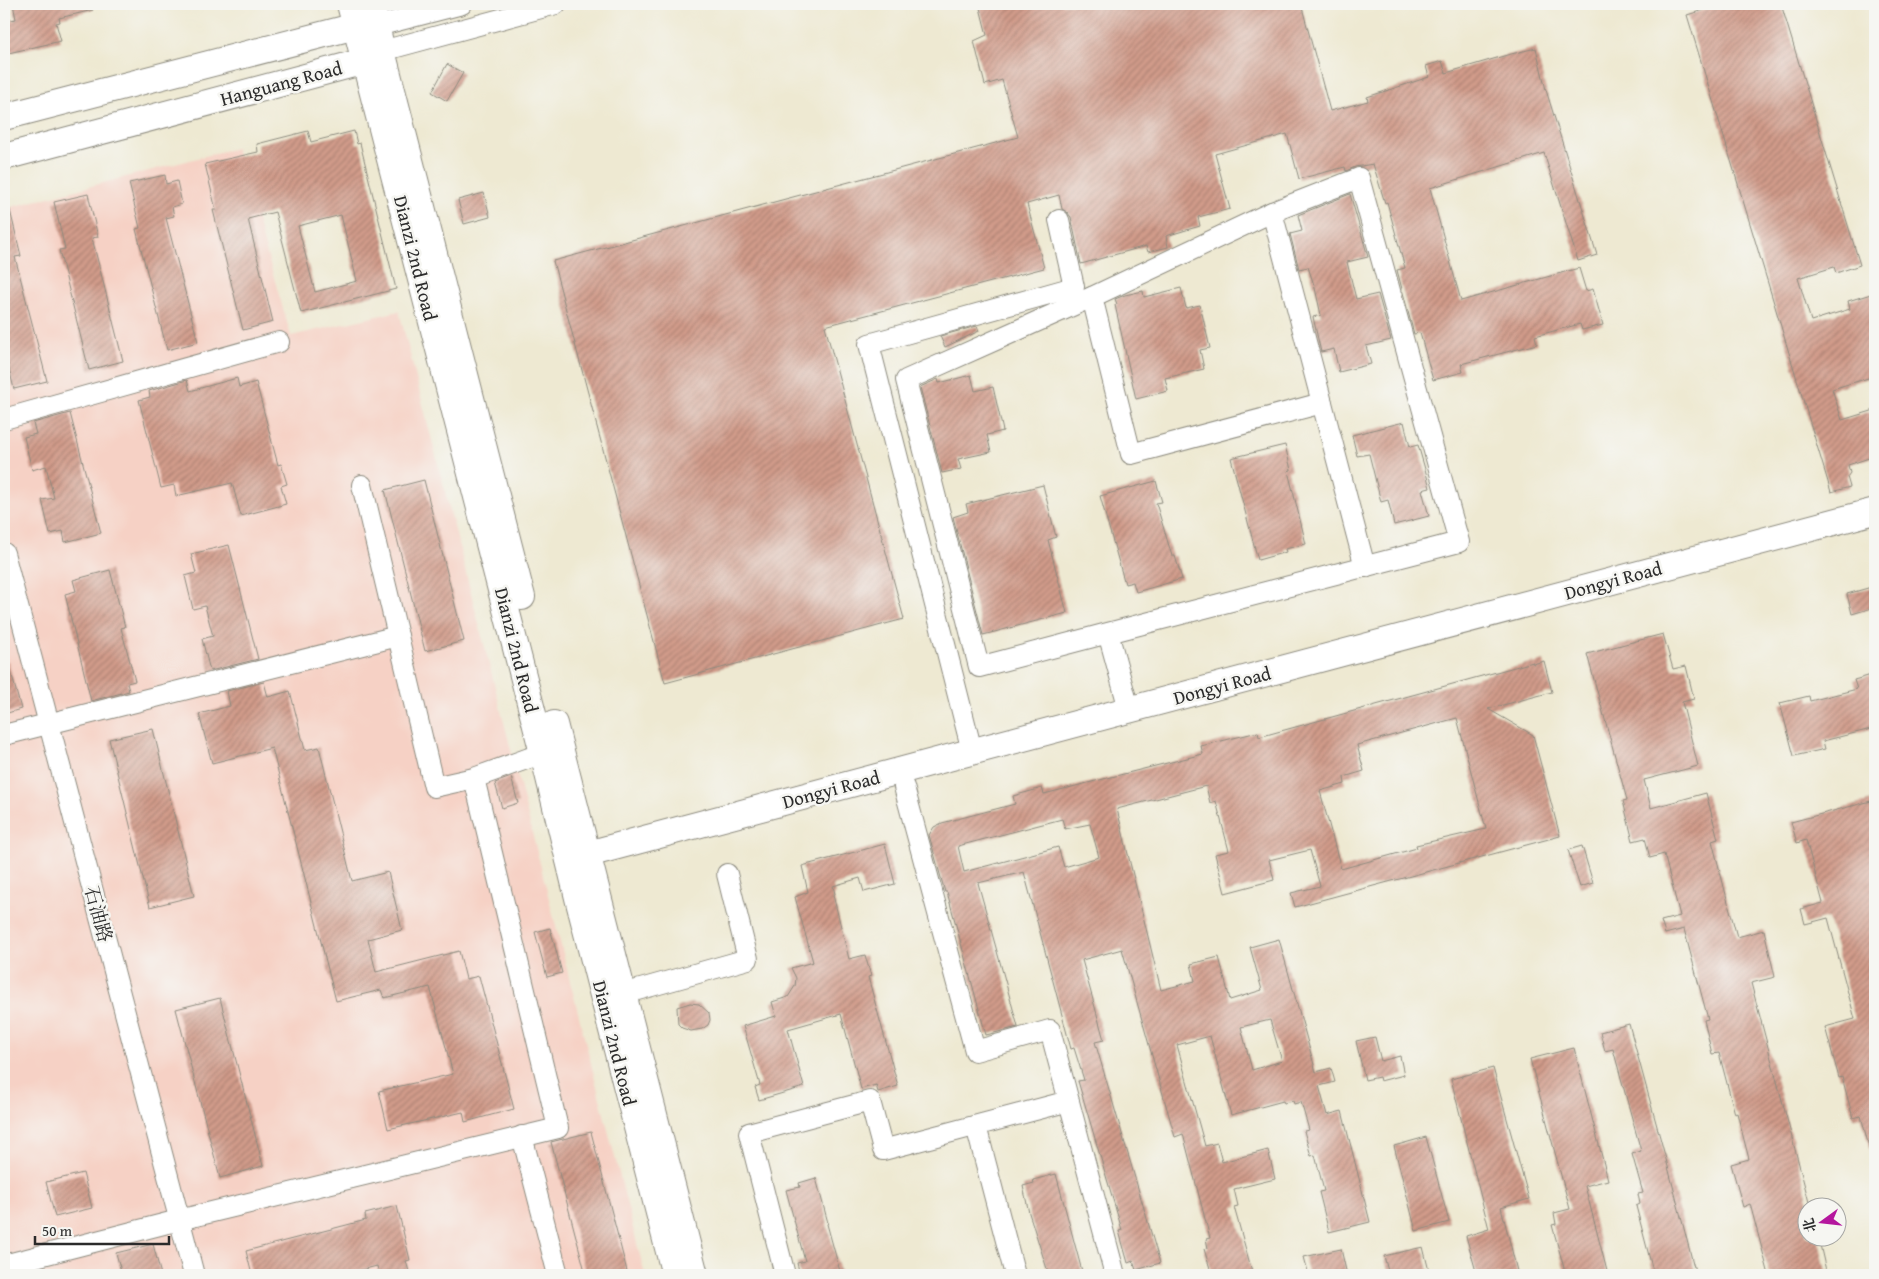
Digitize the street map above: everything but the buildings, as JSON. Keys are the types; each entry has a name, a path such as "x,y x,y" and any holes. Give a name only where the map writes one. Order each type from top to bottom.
{"main road":[{"name":"Hanguang Road","path":"4,117 366,29"},
{"name":"Hanguang Road","path":"4,157 366,29"},
{"name":"Dianzi 2nd Road","path":"366,29 543,753 623,994 695,1275"},
{"name":"Dianzi 2nd Road","path":"366,29 580,864 675,1275"},
{"name":"Dongyi Road","path":"580,864 972,751 1875,510"},
{"name":"Dongyi Road","path":"580,864 904,787 1875,529"}],"street":[{"name":"Hanguang Road","path":"366,29 462,4"},
{"name":"Hanguang Road","path":"366,29 556,4"},
{"path":"1359,178 1459,542 979,667 906,380 1092,297 1272,212 1359,178"},
{"path":"1272,212 1365,566"},
{"path":"972,751 869,344 1074,287 1059,220"},
{"path":"1092,297 1131,454 1322,403"},
{"path":"4,419 279,342"},
{"path":"362,485 434,787 474,778 543,753"},
{"name":"石油路","path":"4,553 194,1275"},
{"path":"1108,633 1129,709"},
{"path":"4,735 398,636"},
{"path":"4,1265 179,1220 558,1128 474,778"},
{"path":"904,787 975,1051 1050,1030 1115,1275"},
{"path":"623,994 748,959 727,874"},
{"path":"786,1275 749,1133 870,1100 883,1150 1069,1101"},
{"path":"976,1126 1015,1275"},
{"path":"522,1136 558,1275"}],"shaded area":[{"path":"236,148 291,336 399,311 645,1275 4,1275 4,209"}]}
